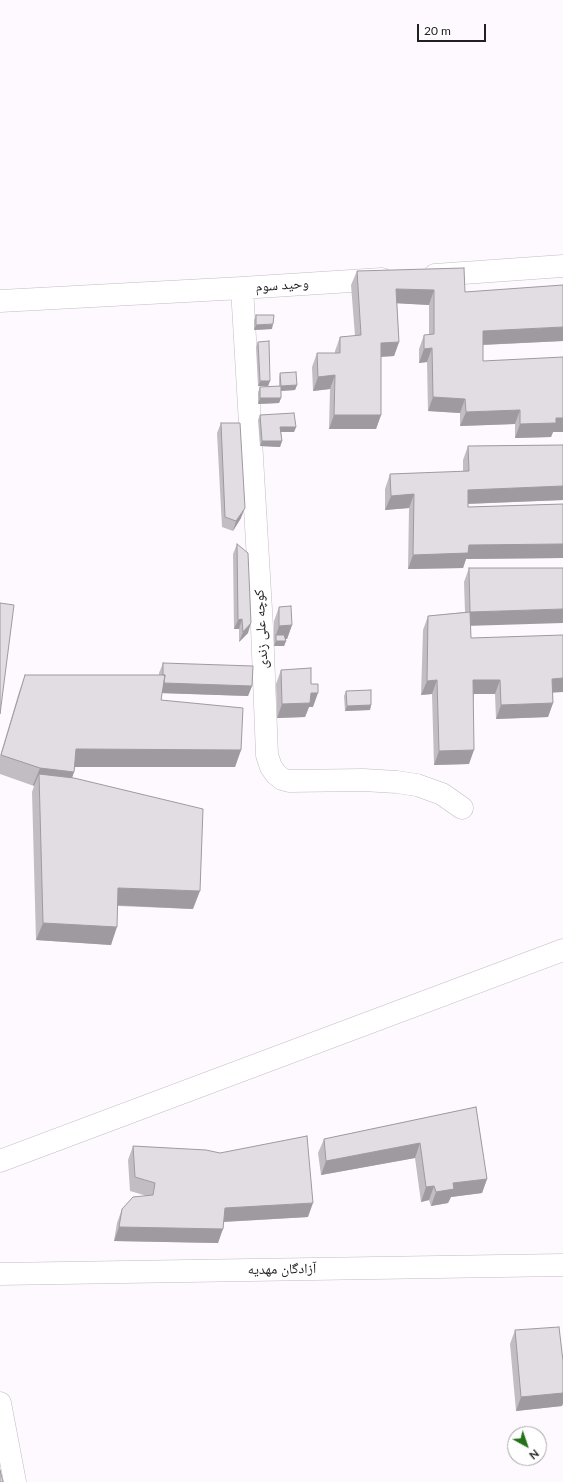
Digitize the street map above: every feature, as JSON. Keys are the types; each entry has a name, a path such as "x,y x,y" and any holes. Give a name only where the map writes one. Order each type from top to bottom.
{"street":[{"name":"وحید سوم","path":"0,301 242,288 563,266"},
{"name":"کوچه علی زندی","path":"242,288 262,627 267,755 271,767 282,779 289,781 363,780 417,785 442,794 462,808"},
{"path":"0,1161 563,950"},
{"name":"آزادگان مهدیه","path":"0,1274 563,1265"},
{"path":"0,1403 15,1482"}],"building":[{"path":"464,268 465,292 563,285 563,327 483,331 483,361 563,357 563,418 556,418 556,423 520,424 520,410 466,412 465,399 433,397 432,348 424,349 424,335 434,334 434,290 396,289 399,342 381,343 381,415 334,415 335,375 318,377 317,353 340,353 340,337 361,335 357,271"},
{"path":"256,315 274,315 273,324 256,325"},
{"path":"269,341 270,381 260,381 258,342"},
{"path":"296,372 297,385 281,386 280,373"},
{"path":"281,386 281,398 260,398 260,387"},
{"path":"294,413 296,427 280,427 282,441 262,441 260,415"},
{"path":"221,423 240,423 245,508 236,521 225,517"},
{"path":"563,445 563,486 468,490 468,507 563,504 563,544 469,545 468,553 413,555 414,494 391,496 390,474 469,471 468,446"},
{"path":"237,544 248,553 251,623 243,632 242,619 238,620"},
{"path":"469,568 563,568 563,609 470,612"},
{"path":"0,603 14,605 0,714"},
{"path":"291,606 292,625 279,626 279,607"},
{"path":"470,612 471,638 563,635 563,678 552,679 553,703 501,705 500,680 473,680 474,750 439,751 437,680 427,681 428,616"},
{"path":"276,635 284,635 286,641 276,641"},
{"path":"163,663 253,666 252,686 164,683 165,675 163,675"},
{"path":"311,668 311,684 318,684 318,693 311,693 310,703 282,704 281,670"},
{"path":"25,675 165,675 161,700 243,708 241,750 76,749 74,772 40,768 1,755"},
{"path":"371,690 371,705 347,706 346,691"},
{"path":"39,774 74,778 203,809 200,891 118,888 117,927 43,923"},
{"path":"476,1107 487,1179 453,1183 454,1189 436,1192 434,1186 426,1187 420,1143 326,1161 324,1139"},
{"path":"307,1136 313,1203 225,1208 223,1229 119,1227 122,1209 133,1197 153,1195 155,1183 135,1177 133,1146 206,1150 220,1153"},
{"path":"559,1327 563,1361 563,1393 521,1397 515,1330"},
{"path":"0,1470 3,1482 0,1482"}]}
